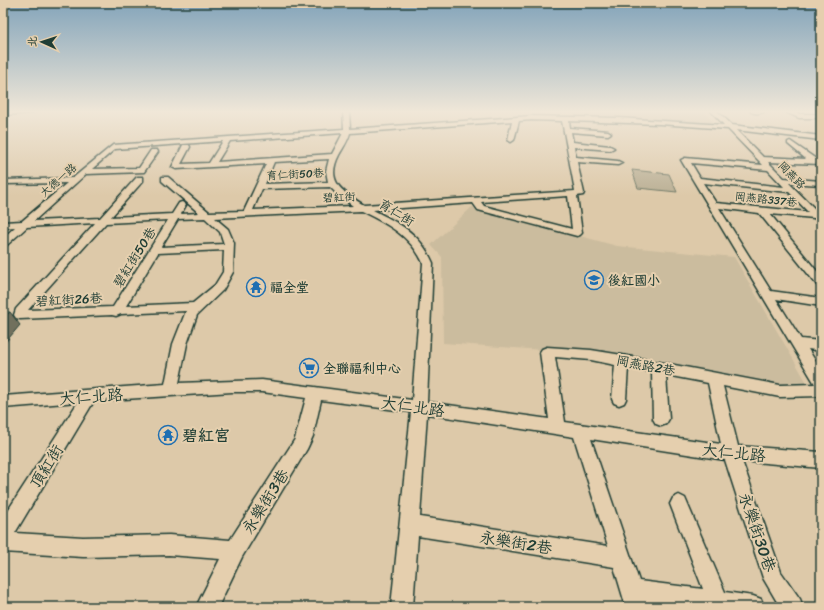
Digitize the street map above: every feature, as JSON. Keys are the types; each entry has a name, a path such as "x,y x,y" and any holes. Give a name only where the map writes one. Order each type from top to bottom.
{"street":[{"name":"大德一路","path":"3,243 113,147 221,139"},
{"path":"212,164 228,139"},
{"path":"332,184 329,169 343,139"},
{"path":"475,200 482,208 577,233 572,193 580,193 569,139"},
{"name":"岡燕路","path":"742,139 819,218"},
{"path":"790,143 817,162"},
{"path":"570,144 610,148"},
{"path":"186,147 176,167 335,156"},
{"path":"84,172 141,170 154,152"},
{"path":"573,158 618,163"},
{"path":"770,168 685,160 821,382"},
{"path":"762,160 817,162"},
{"path":"247,214 271,161"},
{"path":"102,221 140,179"},
{"path":"165,179 225,231 228,237 229,247 228,272 225,279 219,287 196,308 186,326 180,344 171,389"},
{"path":"3,182 75,180"},
{"path":"697,180 791,190"},
{"path":"782,180 821,182"},
{"name":"育仁街50巷","path":"259,187 332,184"},
{"name":"育仁街","path":"332,184 338,191 361,208 404,231 419,245 428,262 420,406"},
{"name":"碧紅街","path":"3,225 361,208 572,193"},
{"name":"碧紅街50巷","path":"116,312 182,205"},
{"name":"岡燕路337巷","path":"712,205 819,218"},
{"path":"762,210 821,282"},
{"name":"碧紅街26巷","path":"102,221 20,312 20,315 196,308"},
{"path":"154,250 229,247"},
{"path":"767,294 821,302"},
{"path":"797,343 821,346"},
{"name":"岡燕路2巷","path":"558,428 547,352 591,354 780,391 821,390"},
{"path":"620,399 622,360"},
{"path":"659,367 660,419"},
{"name":"永樂街30巷","path":"714,378 731,453 773,578 792,607"},
{"name":"大仁北路","path":"3,402 89,397 171,389 262,386 420,406 731,453 821,460"},
{"name":"永樂街3巷","path":"207,607 235,550 301,444 305,436 315,392"},
{"name":"頂紅街","path":"3,535 89,397"},
{"path":"402,607 403,579 410,525 420,406"},
{"path":"580,431 634,598 718,602 753,607"},
{"path":"679,504 718,602"},
{"name":"永樂街2巷","path":"410,525 621,558"},
{"path":"3,542 83,547 169,545 235,550"}],"shaded area":[{"path":"632,170 669,174 677,192 638,188"},
{"name":"後紅國小","path":"472,207 617,246 734,257 810,388 736,390 617,355 443,343 442,257 431,245"}],"building":[{"path":"3,312 10,312 3,319"}],"place":[{"name":"後紅國小","path":"594,280"},
{"name":"福全堂","path":"256,287"},
{"name":"全聯福利中心","path":"309,368"},
{"name":"碧紅宮","path":"168,435"}]}
